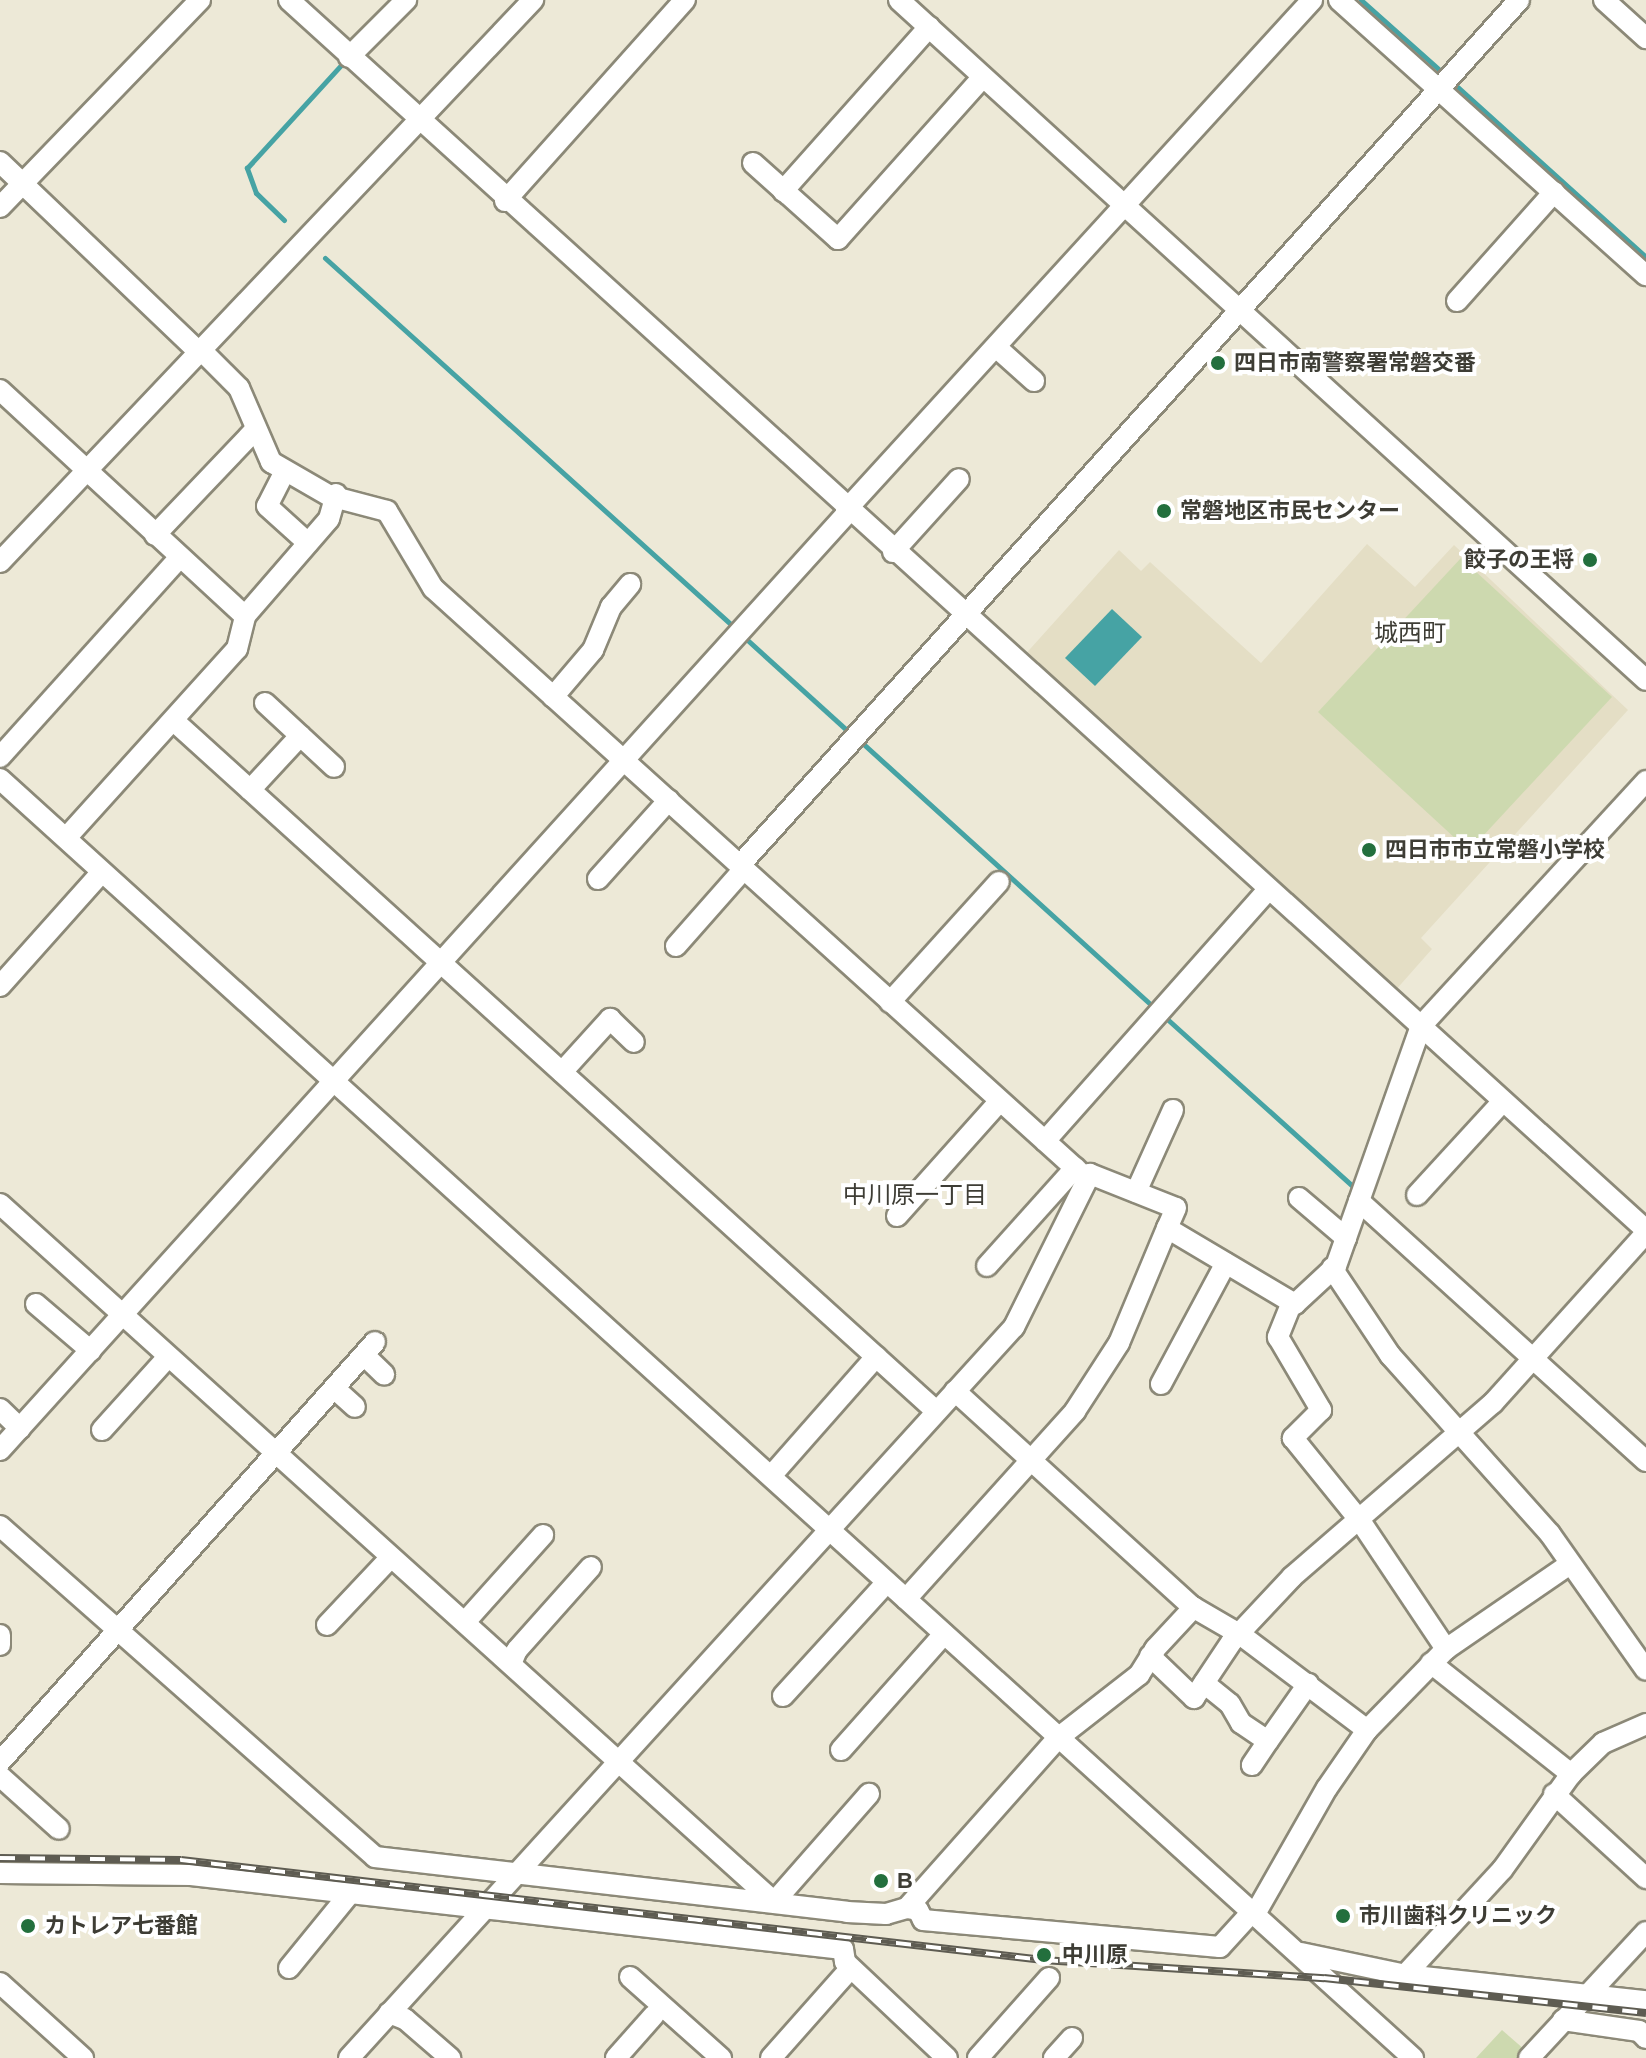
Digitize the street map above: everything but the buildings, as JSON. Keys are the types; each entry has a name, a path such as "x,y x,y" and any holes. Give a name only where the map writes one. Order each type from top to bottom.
{"street":[{"path":"0,207 200,0"},
{"path":"289,0 505,201 1646,1232 1533,1358 1459,1433 1361,1522 1292,1577 1241,1635 1194,1698 1150,1656"},
{"path":"349,57 406,0"},
{"path":"0,562 533,0"},
{"path":"505,201 685,0"},
{"path":"899,0 1242,308 1646,680"},
{"path":"0,1450 123,1318 847,511 1312,0"},
{"path":"1339,0 1646,275"},
{"path":"676,946 963,615 1519,0"},
{"path":"1604,0 1646,38"},
{"path":"783,191 929,27"},
{"path":"753,163 838,239 983,77"},
{"path":"0,162 239,388 264,451 284,473 387,511 433,588 1081,1173 1176,1208 1102,1373 1030,1463 906,1599"},
{"path":"1457,301 1554,192"},
{"path":"996,347 1034,381"},
{"path":"0,390 245,616"},
{"path":"155,535 256,429"},
{"path":"284,473 267,506 308,543"},
{"path":"893,552 959,479"},
{"path":"66,838 237,649 245,616 329,519 336,494"},
{"path":"0,757 180,557"},
{"path":"553,697 593,650 611,607 630,584"},
{"path":"265,703 334,767"},
{"path":"174,721 936,1411"},
{"path":"250,790 300,736"},
{"path":"0,779 1058,1738 1070,1744 1253,1913 1301,1953 1413,2058"},
{"path":"1571,1774 1439,1656 1361,1522 1293,1438 1321,1410 1278,1337 1292,1302 1332,1268 1346,1238 1421,1026 1646,781"},
{"path":"598,879 669,800"},
{"path":"0,986 102,872"},
{"path":"890,1002 999,882"},
{"path":"1045,1141 1269,889"},
{"path":"562,1072 610,1019 634,1042"},
{"path":"897,1216 1000,1101"},
{"path":"1417,1195 1503,1101"},
{"path":"1136,1192 1173,1110"},
{"path":"987,1266 1081,1173"},
{"path":"349,2058 1014,1327 1081,1173"},
{"path":"1299,1198 1346,1238"},
{"path":"1359,1201 1646,1461"},
{"path":"0,1204 774,1902"},
{"path":"1167,1228 1292,1302"},
{"path":"1161,1384 1226,1263"},
{"path":"1332,1268 1390,1355 1541,1523 1646,1670"},
{"path":"36,1304 91,1351"},
{"path":"0,1762 370,1348 384,1374"},
{"path":"102,1430 168,1357"},
{"path":"771,1476 876,1357"},
{"path":"334,1388 355,1407"},
{"path":"955,1391 1030,1463 1194,1607 1241,1635 1367,1730"},
{"path":"0,1409 20,1428"},
{"path":"0,1526 115,1631 372,1855 870,1914 907,1908 918,1910 923,1920 1220,1947 1253,1913 1327,1788 1367,1730 1439,1656 1570,1564"},
{"path":"465,1622 543,1535"},
{"path":"327,1625 391,1557"},
{"path":"511,1664 517,1650 591,1567"},
{"path":"783,1696 887,1582"},
{"path":"907,1908 1058,1738 1139,1675 1150,1656 1194,1607"},
{"path":"841,1750 944,1634"},
{"path":"0,1635 0,1645"},
{"path":"1204,1683 1230,1704 1241,1723 1268,1741"},
{"path":"1252,1765 1308,1684"},
{"path":"1405,1975 1502,1870 1571,1774 1603,1743 1646,1724"},
{"path":"0,1776 59,1829"},
{"path":"774,1902 869,1794"},
{"path":"1554,1794 1646,1878"},
{"path":"0,1873 191,1875 351,1892 483,1911 843,1949 851,1968 932,2054"},
{"path":"289,1968 351,1892"},
{"path":"1529,2058 1646,1932"},
{"path":"1301,1953 1405,1975 1646,2001"},
{"path":"771,2058 851,1968"},
{"path":"630,1977 721,2058"},
{"path":"978,2058 1049,1978"},
{"path":"0,1983 83,2058"},
{"path":"389,2013 405,2019 450,2058"},
{"path":"616,2058 654,2015"},
{"path":"1563,2020 1639,2031 1646,2038"},
{"path":"1054,2058 1072,2038"}],"shaded area":[{"name":"四日市市立常磐小学校","path":"1367,544 1415,587 1454,545 1628,710 1421,938 1432,949 1394,992 1022,658 1119,550 1141,571 1150,562 1261,663"}],"green space":[{"path":"1461,558 1612,697 1469,851 1318,712"},
{"path":"1502,2030 1525,2050 1518,2058 1476,2058"}],"water":[{"path":"1112,609 1142,637 1095,686 1065,658"}],"waterway":[{"path":"1361,0 1444,74"},
{"path":"284,220 256,193 247,168 342,64"},
{"path":"1451,81 1646,257"},
{"path":"325,258 736,629"},
{"path":"743,636 851,734"},
{"path":"859,740 1152,1006"},
{"path":"1166,1018 1354,1187"}],"railway":[{"path":"0,1858 181,1860 1043,1960 1324,1978 1646,2013"}],"place":[{"name":"四日市南警察署常磐交番","path":"1218,363"},
{"name":"常磐地区市民センター","path":"1164,511"},
{"name":"餃子の王将","path":"1590,560"},
{"name":"四日市市立常磐小学校","path":"1369,850"},
{"name":"B","path":"881,1881"},
{"name":"市川歯科クリニック","path":"1343,1916"},
{"name":"カトレア七番館","path":"28,1926"},
{"name":"中川原","path":"1044,1955"}],"district":[{"name":"城西町","path":"1410,633"},
{"name":"中川原一丁目","path":"915,1195"}]}
